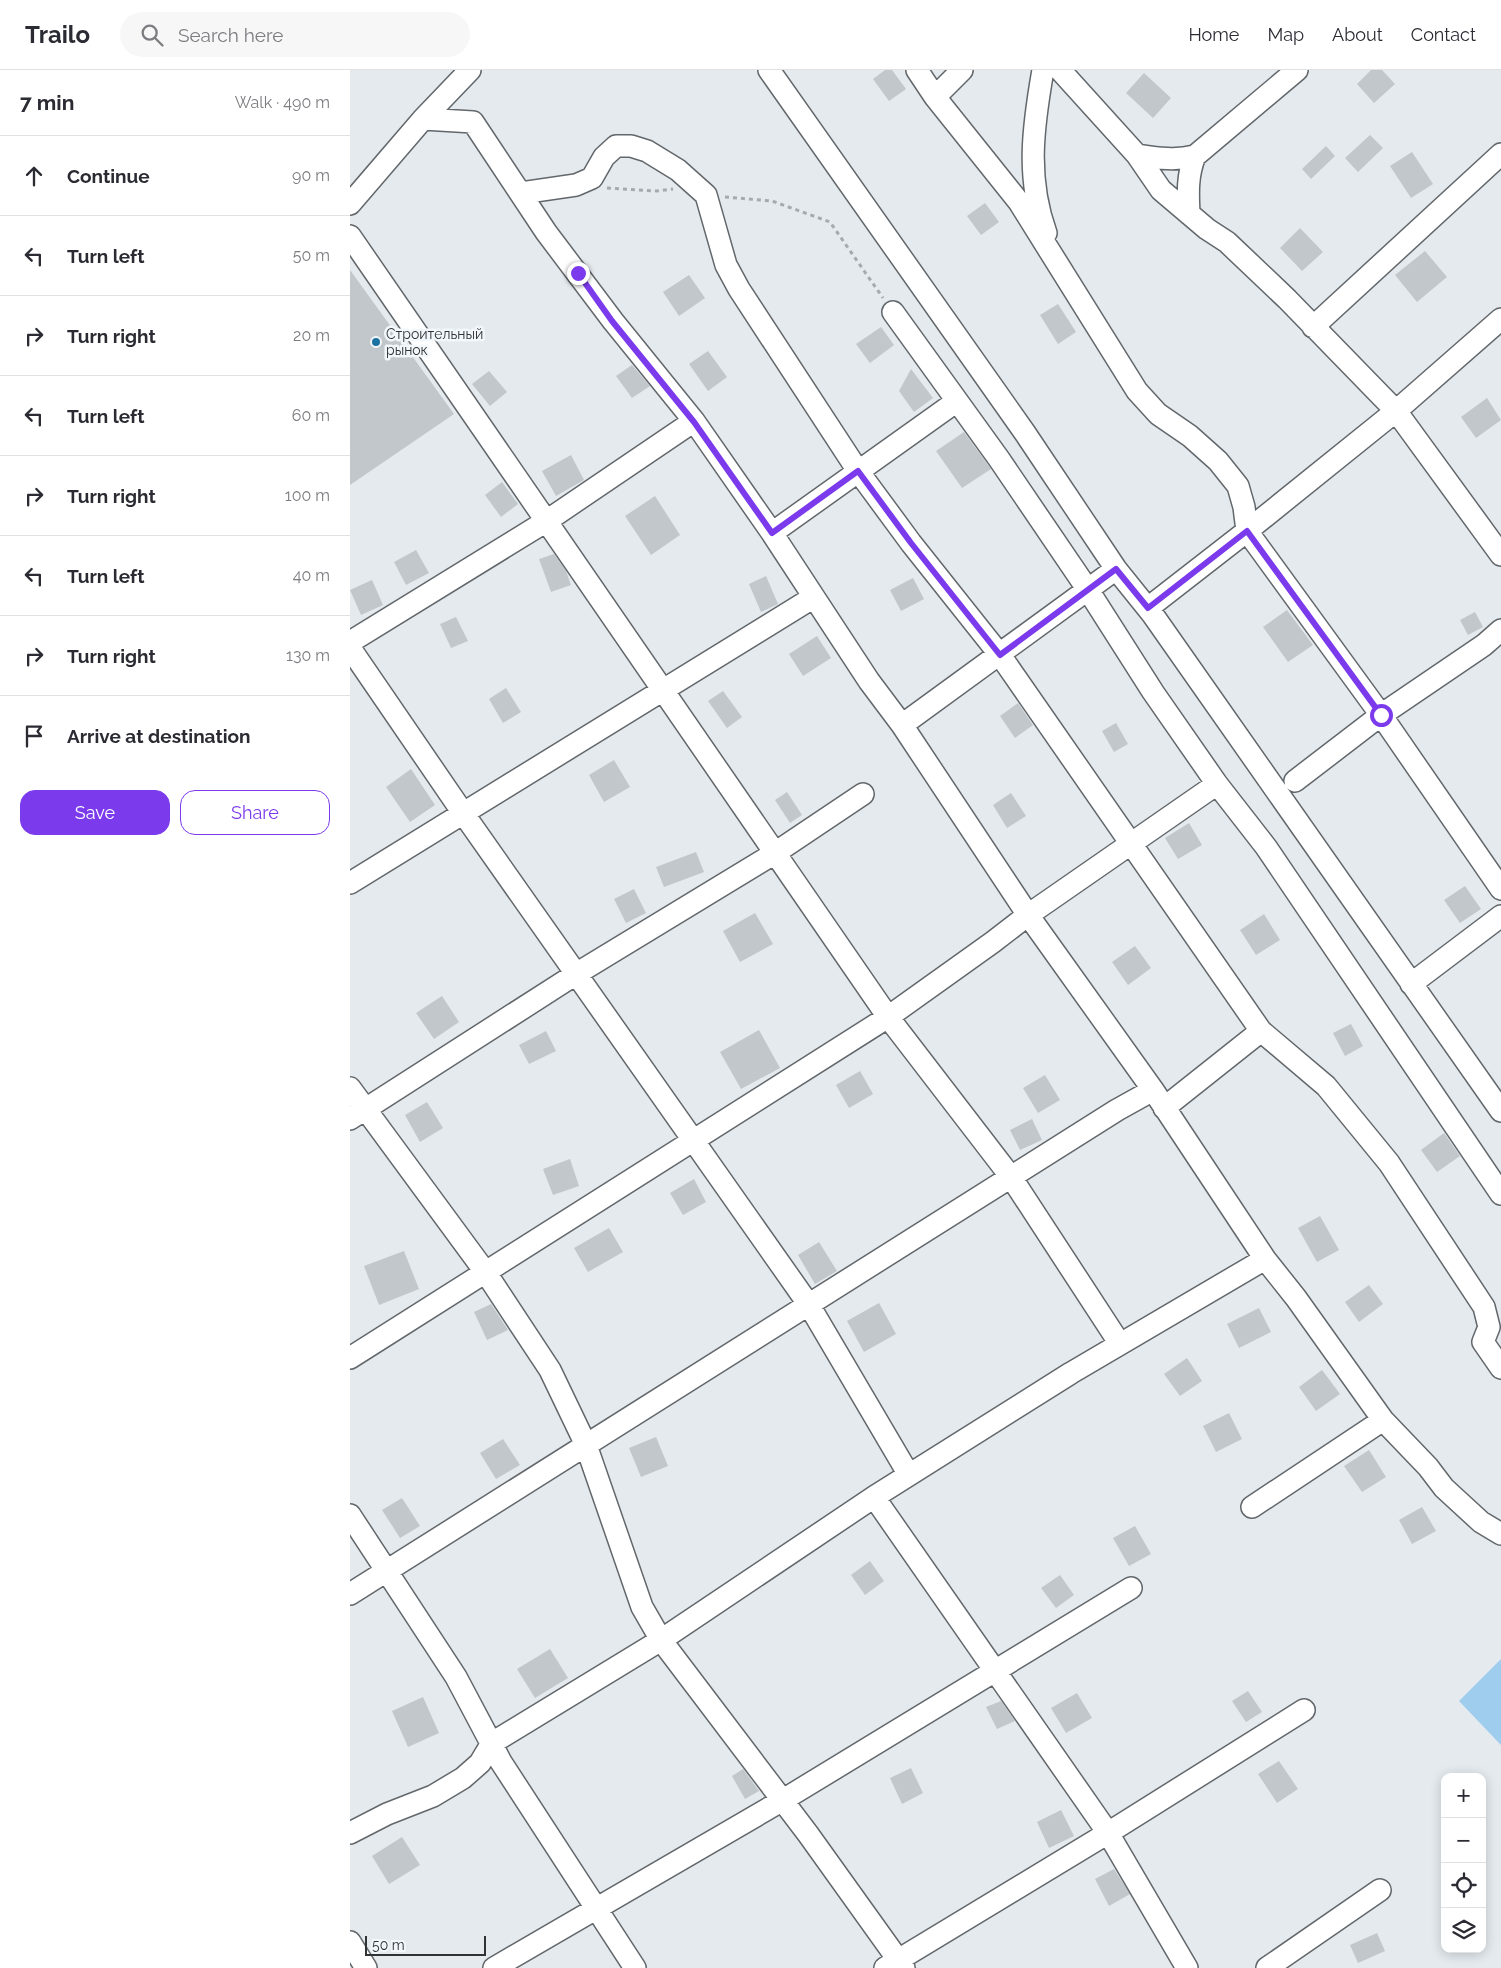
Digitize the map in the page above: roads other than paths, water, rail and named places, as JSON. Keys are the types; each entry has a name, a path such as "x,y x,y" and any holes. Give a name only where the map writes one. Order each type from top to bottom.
{"street":[{"path":"350,204 423,119 470,70"},
{"path":"769,70 1025,433 1116,569 1148,608 1501,1111"},
{"path":"917,70 935,97 1020,202 1059,268 1137,391 1158,414 1190,436 1218,461 1238,486 1244,507 1247,531 1381,715 1501,890"},
{"path":"935,97 962,70"},
{"path":"1043,70 1034,132 1032,170 1039,213 1059,268"},
{"path":"1060,70 1136,155 1161,190 1189,214 1227,242 1396,411 1501,555"},
{"path":"1189,214 1188,188 1191,165 1195,156 1298,70"},
{"path":"423,119 473,122 546,232 612,321 694,422 772,533 869,681 902,725 1028,915 1153,1090 1265,1259 1296,1298 1383,1420 1428,1467 1444,1488 1481,1522 1501,1534"},
{"path":"521,193 576,185 592,178 604,157 616,146 631,146 647,151 678,170 706,195 726,265 739,289 858,471 911,543 1000,655 1261,1031 1326,1086 1389,1163 1484,1307 1495,1319 1483,1342 1501,1368"},
{"path":"1313,327 1501,154"},
{"path":"1136,155 1160,159 1181,159 1195,156"},
{"path":"350,236 545,522 888,1017 1011,1177 1120,1344"},
{"path":"893,312 957,400 1088,590 1153,692 1217,784 1266,847 1501,1194"},
{"path":"1148,608 1396,411 1501,319"},
{"path":"772,533 957,400"},
{"path":"350,642 545,522 694,422"},
{"path":"902,725 1116,569"},
{"path":"350,883 814,597"},
{"path":"1295,782 1381,715 1484,645 1501,630"},
{"path":"350,648 463,814 808,1305 909,1476"},
{"path":"350,1358 888,1017 994,942 1028,915 1217,784"},
{"path":"358,1114 576,974 776,854 863,794"},
{"path":"1411,984 1501,916"},
{"path":"1164,1108 1261,1031"},
{"path":"350,1088 358,1114 486,1273 550,1370 586,1444 642,1607 661,1640 783,1800 896,1965 1304,1710"},
{"path":"350,1594 388,1572 586,1444 1117,1110 1153,1090"},
{"path":"350,1833 387,1814 433,1796 464,1778 480,1763 492,1743 661,1640 874,1498 1071,1373 1265,1259"},
{"path":"1252,1507 1383,1420"},
{"path":"874,1498 1108,1833 1187,1968"},
{"path":"350,1515 456,1677 501,1762 635,1968"},
{"path":"494,1968 597,1910 783,1800 1131,1588"},
{"path":"1267,1968 1380,1890"},
{"path":"350,1942 366,1968"}],"place":[{"name":"Строительный рынок","path":"376,342"}]}
